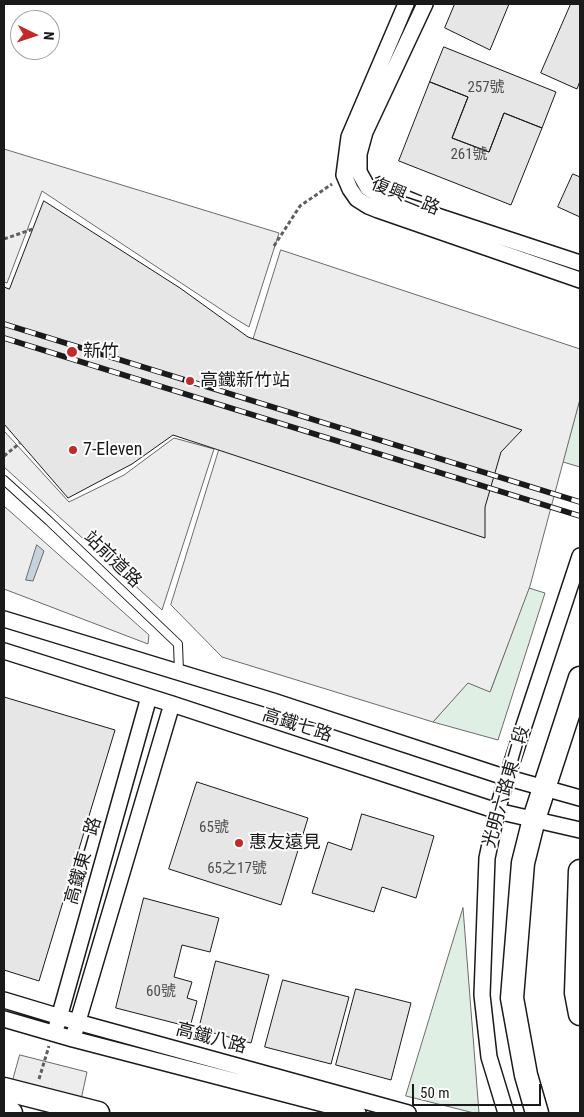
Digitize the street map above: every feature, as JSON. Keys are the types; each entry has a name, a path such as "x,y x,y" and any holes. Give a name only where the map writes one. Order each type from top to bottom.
{"main road":[{"name":"光明六路東二段","path":"537,1113 526,1075 512,998 523,864 534,819 580,678"},
{"path":"580,871 576,992 580,1014"},
{"path":"4,1089 31,1105 98,1113"},
{"path":"4,1111 11,1113"}],"street":[{"path":"344,175 349,137 406,4"},
{"name":"復興二路","path":"425,4 366,132 358,154 359,172 368,188 383,198 580,263"},
{"name":"復興二路","path":"344,175 350,190 357,199 368,206 580,280"},
{"name":"光明六路東二段","path":"504,1112 489,1057 482,995 487,858 497,811 507,778 580,556"},
{"name":"高鐵七路","path":"4,619 274,700 507,778 580,798"},
{"name":"高鐵七路","path":"4,651 497,811 580,830"},
{"name":"高鐵東一路","path":"53,1034 60,1017 149,697"},
{"path":"73,1039 172,704"},
{"name":"高鐵八路","path":"4,1000 77,1022 408,1113"},
{"name":"高鐵八路","path":"4,1019 53,1034 358,1113"}],"lane":[{"name":"站前道路","path":"4,480 178,644 179,672"}],"path":[{"path":"274,246 300,206 344,175"},
{"path":"4,239 33,229"},
{"path":"4,456 20,443"},
{"path":"31,1105 53,1034"}],"green space":[{"path":"580,399 580,467 563,462"},
{"path":"529,588 545,593 498,740 433,722 468,682 490,691"},
{"path":"463,908 479,1113 406,1096"}],"shaded area":[{"path":"4,149 279,233 249,327 42,191 7,283 4,282"},
{"path":"281,250 580,349 580,399 530,586 490,692 468,683 433,722 222,657 171,605"},
{"path":"4,431 69,502 124,475 174,438 214,449 162,610 4,467"},
{"path":"4,506 149,635 148,644 4,589"},
{"path":"37,545 44,551 33,581 26,580"},
{"path":"20,1055 87,1072 79,1109 10,1091"}],"building":[{"path":"455,4 509,4 490,50 445,28"},
{"path":"571,4 580,4 580,81 577,89 541,73"},
{"path":"444,47 556,92 542,128 504,113 489,152 452,138 468,97 430,82"},
{"path":"430,82 468,97 452,138 489,152 504,113 542,128 511,205 399,161"},
{"path":"573,174 580,177 580,217 558,207"},
{"name":"高鐵新竹站","path":"44,201 180,288 248,337 522,430 501,452 485,507 485,538 173,435 132,464 68,498 4,424 4,287 9,289"},
{"path":"4,697 115,730 39,981 4,970"},
{"name":"惠友遠見","path":"197,782 308,818 281,905 169,869"},
{"path":"362,814 434,836 416,898 382,887 374,912 312,893 328,842 351,850"},
{"path":"144,898 219,918 210,952 182,945 174,977 192,982 187,998 197,1001 190,1027 116,1008"},
{"path":"216,961 269,975 251,1043 199,1029"},
{"path":"283,980 349,997 331,1064 265,1047"},
{"path":"356,989 411,1003 391,1080 336,1065"}],"railway":[{"path":"4,324 580,502"},
{"path":"4,338 580,516"}],"place":[{"name":"新竹","path":"72,352"},
{"name":"高鐵新竹站","path":"190,381"},
{"name":"7-Eleven","path":"73,450"},
{"name":"惠友遠見","path":"239,843"}]}
